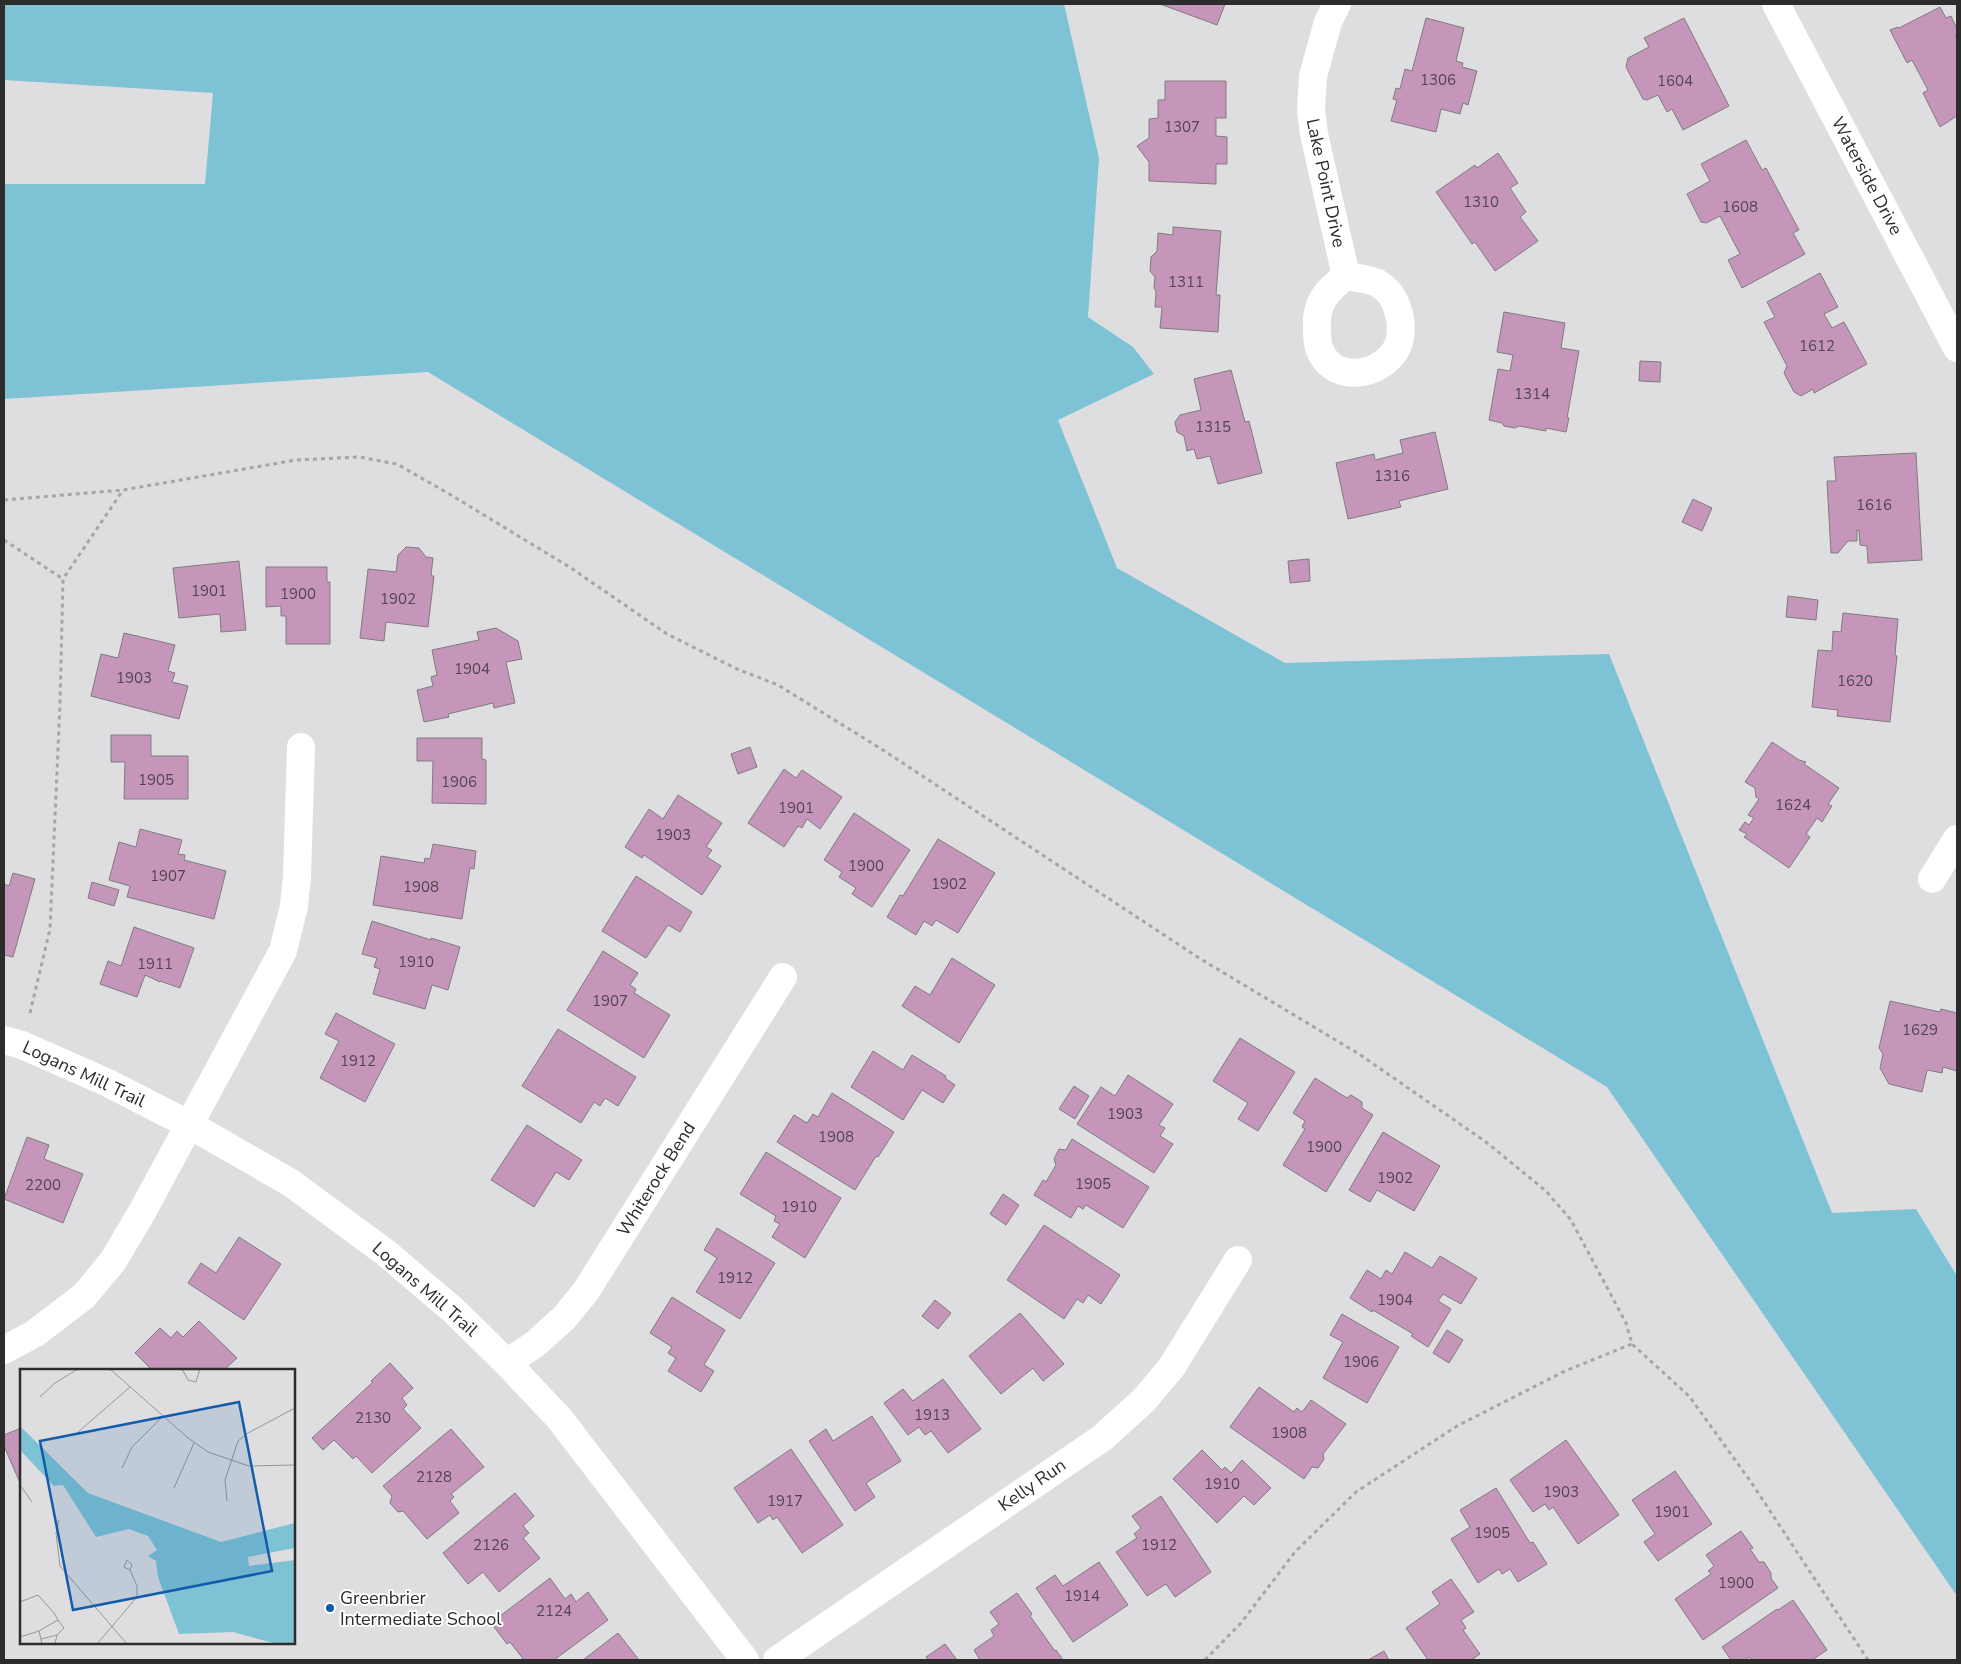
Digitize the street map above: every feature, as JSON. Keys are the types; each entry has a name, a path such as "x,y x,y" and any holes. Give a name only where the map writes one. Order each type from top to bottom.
{"street":[{"name":"Lake Point Drive","path":"1337,4 1328,22 1313,76 1311,110 1314,134 1346,276"},
{"name":"Waterside Drive","path":"1776,4 1957,348"},
{"path":"4,1350 34,1334 84,1296 113,1261 190,1125 283,951 294,906 297,877 301,747"},
{"path":"1932,879 1957,839"},
{"name":"Whiterock Bend","path":"507,1363 535,1344 564,1318 586,1291 783,977"},
{"name":"Logans Mill Trail","path":"13,1042 108,1083 190,1125 291,1184 386,1253 453,1310 559,1418 745,1660"},
{"name":"Kelly Run","path":"777,1660 1102,1438 1143,1402 1171,1368 1238,1260"}],"path":[{"path":"4,500 123,490 296,460 360,457 397,464 571,568 667,634 737,669 778,684 1199,958 1359,1054 1486,1142 1546,1191 1570,1220 1626,1322 1632,1344 1689,1396 1751,1482 1868,1660"},
{"path":"13,1042 50,928 60,704 63,579 123,490"},
{"path":"4,540 63,579"},
{"path":"1205,1660 1241,1623 1295,1552 1356,1492 1457,1426 1565,1371 1632,1344"}],"water":[{"path":"4,4 1064,4 1099,158 1088,317 1133,347 1154,374 1058,420 1117,568 1285,663 1609,654 1832,1213 1916,1209 1957,1276 1957,1596 1607,1087 428,372 4,399 4,184 205,184 213,93 4,80"}],"building":[{"path":"1160,4 1225,4 1217,25"},
{"path":"1940,7 1946,18 1951,16 1957,29 1957,35 1955,36 1957,39 1957,116 1940,127 1923,93 1928,90 1912,60 1907,63 1890,30 1899,28"},
{"path":"1426,18 1464,28 1456,61 1463,63 1462,67 1477,71 1468,105 1463,103 1460,114 1441,109 1436,132 1391,121 1397,100 1393,99 1396,88 1400,89 1405,69 1412,71"},
{"path":"1684,18 1729,106 1683,130 1672,109 1667,112 1658,95 1647,100 1643,99 1626,67 1628,58 1649,47 1644,38"},
{"path":"1165,81 1226,81 1226,118 1216,118 1216,136 1227,137 1227,164 1216,164 1216,184 1149,181 1149,162 1137,146 1149,138 1149,119 1158,118 1158,100 1165,100"},
{"path":"1746,140 1762,170 1766,168 1799,230 1793,233 1805,254 1742,288 1728,260 1740,254 1720,216 1706,223 1701,222 1687,194 1710,181 1701,164"},
{"path":"1498,153 1518,183 1510,188 1526,212 1520,217 1538,241 1495,271 1475,242 1472,244 1436,192 1475,165 1477,168"},
{"path":"1173,227 1221,231 1216,295 1220,295 1218,332 1160,328 1162,307 1155,307 1155,277 1150,271 1151,257 1157,251 1158,233 1173,235"},
{"path":"1820,273 1838,307 1824,314 1832,328 1844,322 1867,364 1814,393 1813,389 1801,396 1794,392 1784,373 1787,366 1764,322 1775,317 1767,302"},
{"path":"1504,312 1565,323 1561,348 1579,351 1566,432 1546,428 1546,431 1519,426 1515,428 1489,420 1498,369 1510,371 1513,355 1497,352"},
{"path":"1640,361 1661,362 1660,382 1639,381"},
{"path":"1231,370 1245,422 1249,421 1262,473 1218,484 1210,456 1197,459 1194,449 1187,451 1184,436 1177,432 1175,422 1180,415 1201,410 1194,379"},
{"path":"1435,432 1448,489 1399,501 1401,507 1348,519 1336,463 1374,454 1375,460 1403,453 1400,440"},
{"path":"1916,453 1922,560 1868,563 1867,546 1860,545 1859,530 1857,530 1857,541 1848,541 1838,553 1831,553 1827,481 1836,481 1834,457"},
{"path":"1693,499 1712,508 1702,531 1682,522"},
{"path":"406,547 419,548 426,557 433,558 431,576 434,576 428,627 386,622 384,641 360,638 368,569 396,572 398,555"},
{"path":"1309,559 1310,581 1290,583 1288,561"},
{"path":"239,561 246,630 221,632 220,614 179,618 173,568"},
{"path":"266,567 327,567 327,582 330,582 330,644 286,644 286,616 281,616 281,606 266,607"},
{"path":"1788,596 1818,600 1816,620 1786,617"},
{"path":"1843,613 1898,619 1895,655 1897,656 1890,722 1837,716 1838,710 1812,707 1818,650 1832,651 1833,631 1841,632"},
{"path":"496,628 518,641 522,659 506,662 515,703 494,708 493,703 448,714 449,717 424,722 417,690 433,686 431,677 437,675 432,650 479,640 477,632"},
{"path":"124,633 175,645 168,671 175,673 172,682 188,686 179,719 91,696 101,654 118,658"},
{"path":"111,735 151,735 151,756 188,756 188,799 124,799 125,762 111,762"},
{"path":"417,738 482,738 482,759 486,760 486,804 432,803 433,761 417,761"},
{"path":"1772,742 1799,760 1806,762 1804,764 1839,788 1828,804 1832,806 1822,822 1817,818 1806,834 1810,837 1789,868 1744,837 1747,834 1739,830 1745,822 1749,825 1754,818 1748,815 1759,799 1756,797 1755,788 1745,782"},
{"path":"750,747 757,767 738,774 731,754"},
{"path":"784,769 796,778 802,770 842,797 820,829 807,819 802,828 798,826 784,847 748,823"},
{"path":"678,795 722,823 706,847 712,850 707,857 721,866 702,895 644,855 642,858 625,847 649,809 663,819"},
{"path":"854,813 910,850 872,907 852,894 856,888 839,877 842,872 824,860"},
{"path":"140,829 182,840 178,854 185,855 184,860 226,871 214,919 127,897 130,886 109,880 119,842 136,847"},
{"path":"938,839 995,873 958,933 936,920 932,926 924,921 916,935 887,917 900,895 903,896"},
{"path":"433,844 476,851 474,869 470,868 462,919 373,905 381,856 424,863 425,858 430,859"},
{"path":"13,873 35,879 13,957 4,955 4,884 9,886"},
{"path":"636,876 692,912 680,932 668,925 646,958 602,931"},
{"path":"92,882 119,890 114,906 88,898"},
{"path":"372,921 431,940 431,938 460,947 448,990 432,985 425,1009 373,994 380,969 374,967 377,958 362,954"},
{"path":"134,927 194,948 180,988 145,975 137,997 100,984 108,961 121,966"},
{"path":"603,951 638,973 630,985 636,989 634,993 670,1015 644,1058 567,1010"},
{"path":"952,958 995,985 959,1043 902,1006 915,986 930,995"},
{"path":"1890,1001 1940,1012 1941,1009 1957,1013 1957,1071 1943,1067 1942,1073 1927,1070 1922,1092 1889,1084 1880,1068 1883,1054 1879,1048"},
{"path":"336,1013 395,1044 365,1102 320,1078 339,1041 325,1034"},
{"path":"558,1029 636,1077 618,1106 605,1098 600,1106 594,1102 581,1123 522,1086"},
{"path":"1240,1038 1295,1072 1258,1131 1238,1119 1248,1103 1213,1081"},
{"path":"873,1051 903,1070 912,1055 946,1076 945,1078 955,1085 943,1103 922,1090 903,1120 851,1087"},
{"path":"1128,1075 1173,1104 1159,1125 1165,1128 1160,1136 1173,1144 1154,1173 1077,1124 1101,1087 1115,1096"},
{"path":"1315,1078 1347,1098 1351,1095 1362,1102 1362,1108 1373,1115 1326,1192 1283,1165 1305,1129 1302,1127 1305,1121 1293,1113"},
{"path":"1074,1086 1089,1096 1075,1119 1059,1109"},
{"path":"832,1093 894,1132 878,1157 876,1156 855,1190 777,1142 794,1115 807,1123 813,1114 818,1117"},
{"path":"527,1125 582,1160 569,1180 556,1172 534,1207 491,1180"},
{"path":"1383,1132 1440,1166 1414,1211 1377,1190 1370,1202 1349,1190"},
{"path":"27,1137 49,1145 44,1159 83,1174 63,1223 4,1199"},
{"path":"1072,1139 1149,1187 1123,1228 1086,1205 1083,1209 1078,1206 1071,1218 1034,1195 1043,1180 1046,1182 1056,1165 1054,1159 1059,1149 1066,1150"},
{"path":"766,1152 841,1198 805,1258 772,1237 780,1224 774,1221 776,1216 740,1194"},
{"path":"1003,1194 1019,1205 1006,1225 990,1214"},
{"path":"1044,1225 1120,1275 1101,1304 1088,1295 1083,1303 1077,1299 1064,1319 1007,1280"},
{"path":"717,1228 775,1263 740,1319 696,1292 717,1258 704,1250"},
{"path":"239,1237 281,1264 244,1320 188,1283 201,1263 216,1273"},
{"path":"1405,1252 1432,1268 1440,1256 1477,1278 1461,1304 1443,1294 1438,1301 1451,1309 1428,1347 1411,1336 1413,1334 1350,1298 1367,1270 1381,1279 1386,1270 1392,1274"},
{"path":"672,1297 725,1330 704,1365 714,1371 701,1392 668,1371 676,1358 668,1353 672,1347 650,1333"},
{"path":"935,1300 951,1313 938,1329 922,1316"},
{"path":"1020,1313 1064,1364 1043,1381 1033,1368 1001,1394 969,1356"},
{"path":"1342,1314 1399,1347 1367,1403 1323,1378 1343,1342 1330,1335"},
{"path":"199,1321 237,1358 225,1369 151,1369 135,1353 160,1328 171,1338 177,1331 183,1337"},
{"path":"1447,1330 1463,1340 1449,1363 1433,1353"},
{"path":"390,1363 413,1388 402,1398 407,1405 403,1409 421,1428 372,1473 356,1456 353,1459 334,1440 323,1450 312,1438 373,1382 371,1381"},
{"path":"943,1379 981,1429 948,1453 931,1431 925,1435 919,1427 908,1435 884,1403 903,1389 913,1401"},
{"path":"1259,1387 1294,1412 1297,1408 1302,1412 1311,1400 1346,1424 1323,1454 1324,1459 1318,1468 1312,1467 1304,1479 1230,1427"},
{"path":"872,1416 901,1461 866,1483 875,1497 855,1511 809,1441 826,1429 833,1441"},
{"path":"20,1428 20,1483 4,1446 4,1435"},
{"path":"451,1429 484,1467 451,1494 454,1497 450,1501 459,1513 427,1539 403,1511 398,1512 390,1503 392,1496 383,1486"},
{"path":"1566,1440 1619,1515 1578,1544 1553,1507 1549,1510 1545,1504 1533,1512 1510,1480"},
{"path":"791,1449 843,1525 802,1553 777,1517 773,1520 770,1515 758,1523 734,1488"},
{"path":"1202,1450 1222,1470 1225,1467 1231,1473 1242,1460 1271,1488 1254,1505 1244,1496 1217,1523 1173,1479"},
{"path":"1675,1471 1712,1524 1658,1561 1644,1542 1655,1534 1632,1500"},
{"path":"1496,1488 1530,1543 1533,1542 1547,1564 1518,1582 1510,1569 1502,1574 1499,1569 1478,1583 1451,1539 1470,1527 1460,1510"},
{"path":"515,1493 534,1516 523,1526 529,1533 523,1538 540,1558 499,1592 483,1572 468,1584 443,1553"},
{"path":"1161,1496 1211,1572 1175,1597 1166,1584 1147,1596 1116,1552 1137,1538 1134,1534 1141,1528 1132,1516"},
{"path":"1741,1531 1753,1548 1750,1549 1759,1562 1764,1562 1778,1588 1703,1640 1675,1599 1711,1574 1708,1571 1714,1566 1706,1555"},
{"path":"1099,1562 1128,1605 1073,1642 1036,1588 1055,1575 1063,1586"},
{"path":"550,1578 565,1599 571,1594 576,1602 588,1592 608,1620 554,1660 524,1660 510,1642 507,1644 491,1623"},
{"path":"1451,1579 1474,1612 1461,1620 1466,1628 1463,1630 1480,1654 1471,1660 1428,1660 1406,1628 1440,1604 1432,1592"},
{"path":"1017,1593 1032,1614 1030,1616 1063,1660 980,1660 974,1650 994,1636 991,1630 999,1624 990,1612"},
{"path":"1793,1600 1827,1650 1812,1660 1752,1660 1749,1657 1745,1660 1731,1660 1722,1647"},
{"path":"618,1633 639,1660 583,1660"},
{"path":"945,1644 957,1660 928,1660 926,1657"},
{"path":"1384,1651 1389,1660 1368,1660"}],"place":[{"name":"Greenbrier Intermediate School","path":"330,1608"}]}
